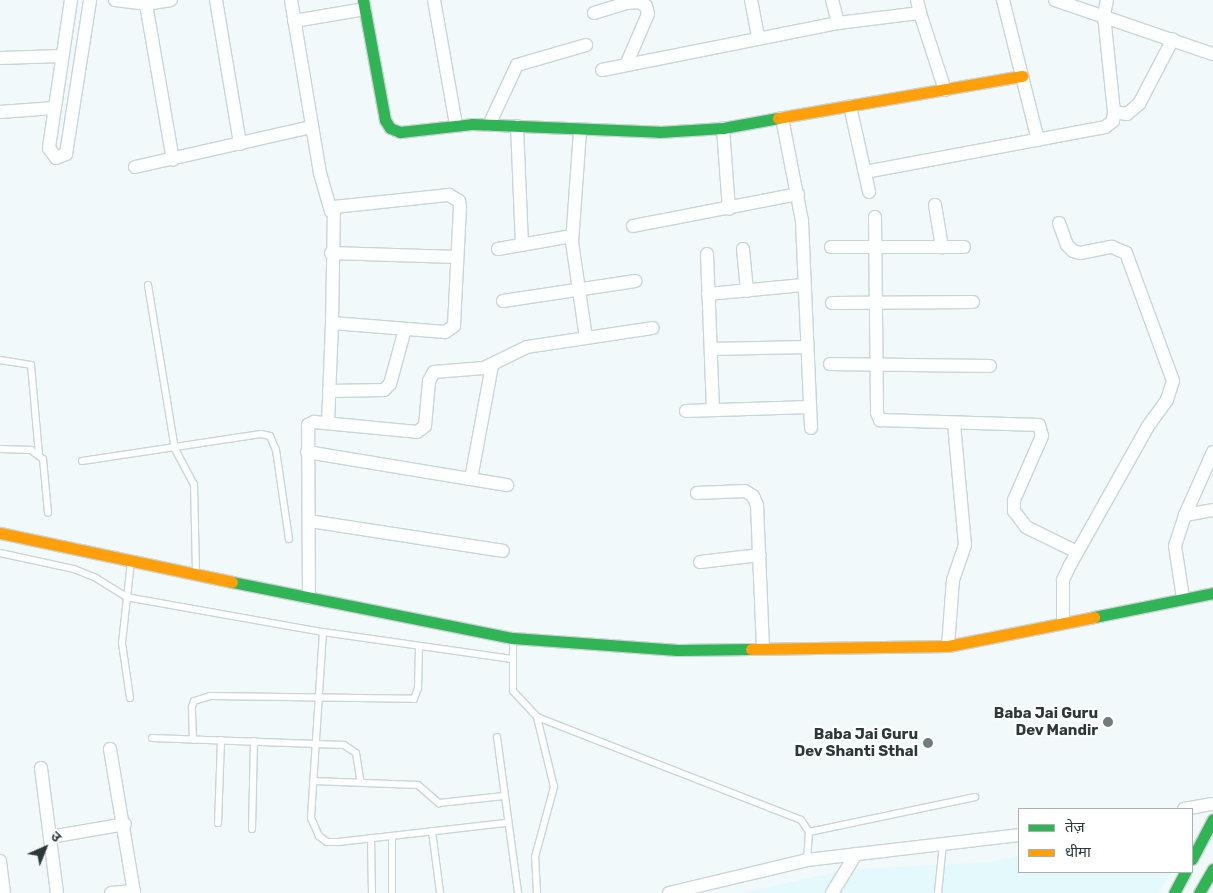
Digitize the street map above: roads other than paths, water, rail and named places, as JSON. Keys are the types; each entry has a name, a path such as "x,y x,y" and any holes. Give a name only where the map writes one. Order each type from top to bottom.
{"main road":[{"path":"364,5 385,120 390,128 412,132 456,125 489,124 580,131 659,132 723,128 1022,76"},
{"path":"0,533 309,598 512,638 678,650 763,647 904,649 948,646 1063,621 1213,593"},
{"path":"1193,857 1213,819"},
{"path":"1199,893 1213,869"},
{"path":"1174,893 1184,873"}],"street":[{"path":"71,0 49,148 56,158 66,154 90,0"},
{"path":"115,0 146,4 171,0"},
{"path":"216,0 240,144"},
{"path":"290,0 312,127 331,211 332,323 328,423"},
{"path":"434,0 456,125"},
{"path":"751,0 758,38"},
{"path":"832,0 838,23"},
{"path":"1003,0 1038,140"},
{"path":"1055,0 1104,15 1213,54"},
{"path":"865,172 1105,127 1112,121 1114,112 1104,15 1107,0"},
{"path":"594,13 627,3 648,3 648,14 627,63"},
{"path":"146,4 173,160"},
{"path":"294,21 364,5"},
{"path":"602,70 627,63 919,6 945,90"},
{"path":"1114,112 1127,114 1139,104 1173,39"},
{"path":"489,124 517,64 586,45"},
{"path":"0,58 62,56"},
{"path":"850,106 870,192"},
{"path":"0,112 54,108"},
{"path":"782,118 798,194 810,428"},
{"path":"518,126 522,245"},
{"path":"135,167 173,160 312,127"},
{"path":"723,128 728,209"},
{"path":"580,131 572,236 586,338"},
{"path":"634,226 798,194"},
{"path":"331,211 338,205 454,197 460,207 454,326 445,332 332,323"},
{"path":"935,205 942,247"},
{"path":"875,216 877,413 880,420 954,423 1029,423 1043,429 1014,500 1014,511 1026,527 1077,552"},
{"path":"1059,223 1067,245 1073,251 1080,253 1112,247 1126,253 1173,381 1167,400 1147,428 1063,580 1063,621"},
{"path":"498,249 572,236"},
{"path":"831,247 964,247"},
{"path":"743,249 747,291"},
{"path":"331,253 457,257"},
{"path":"707,254 713,410"},
{"path":"503,301 580,291 636,281"},
{"path":"708,294 804,285"},
{"path":"832,303 876,301 973,302"},
{"path":"309,598 308,425 314,422 422,430 429,381 434,372 492,366 517,350 653,328"},
{"path":"328,391 384,390 390,384 405,329"},
{"path":"711,349 807,347"},
{"path":"830,364 990,366"},
{"path":"471,479 492,366"},
{"path":"686,411 810,406"},
{"path":"948,646 953,580 965,545 954,423"},
{"path":"307,452 506,485"},
{"path":"1183,598 1175,546 1185,515 1213,452"},
{"path":"697,493 734,490 753,496 758,505 763,647"},
{"path":"1185,515 1213,510"},
{"path":"310,520 504,551"},
{"path":"700,562 760,555"},
{"path":"110,749 134,892 111,893"},
{"path":"41,768 56,893"},
{"path":"1190,808 1213,804"},
{"path":"50,837 124,824"},
{"path":"669,893 807,860 1018,836"},
{"path":"832,893 856,854"},
{"path":"0,861 4,893"}],"lane":[{"path":"148,285 175,449 194,484 196,573"},
{"path":"0,360 31,365 39,454 45,468 48,512"},
{"path":"82,461 175,449 262,434 270,436 276,450 288,539"},
{"path":"0,449 39,454"},
{"path":"0,553 74,569 96,578 126,597 323,632 512,659"},
{"path":"130,698 122,642 131,560"},
{"path":"323,632 311,818 319,836 327,842 507,823"},
{"path":"512,638 513,691 537,717 801,820 809,832 807,860"},
{"path":"193,740 192,707 201,698 319,696 414,699 418,688 419,646"},
{"path":"536,893 535,857 554,787 537,717"},
{"path":"498,736 507,823 518,893"},
{"path":"152,738 316,743 352,748 360,783"},
{"path":"218,823 221,740"},
{"path":"252,829 254,742"},
{"path":"313,781 418,785 439,803 504,796"},
{"path":"809,832 975,797"},
{"path":"432,831 440,893"},
{"path":"392,836 392,893"},
{"path":"371,838 372,893"},
{"path":"938,893 943,844"}],"place":[{"name":"Baba Jai Guru Dev Mandir","path":"1108,722"},
{"name":"Baba Jai Guru Dev Shanti Sthal","path":"928,743"}]}
